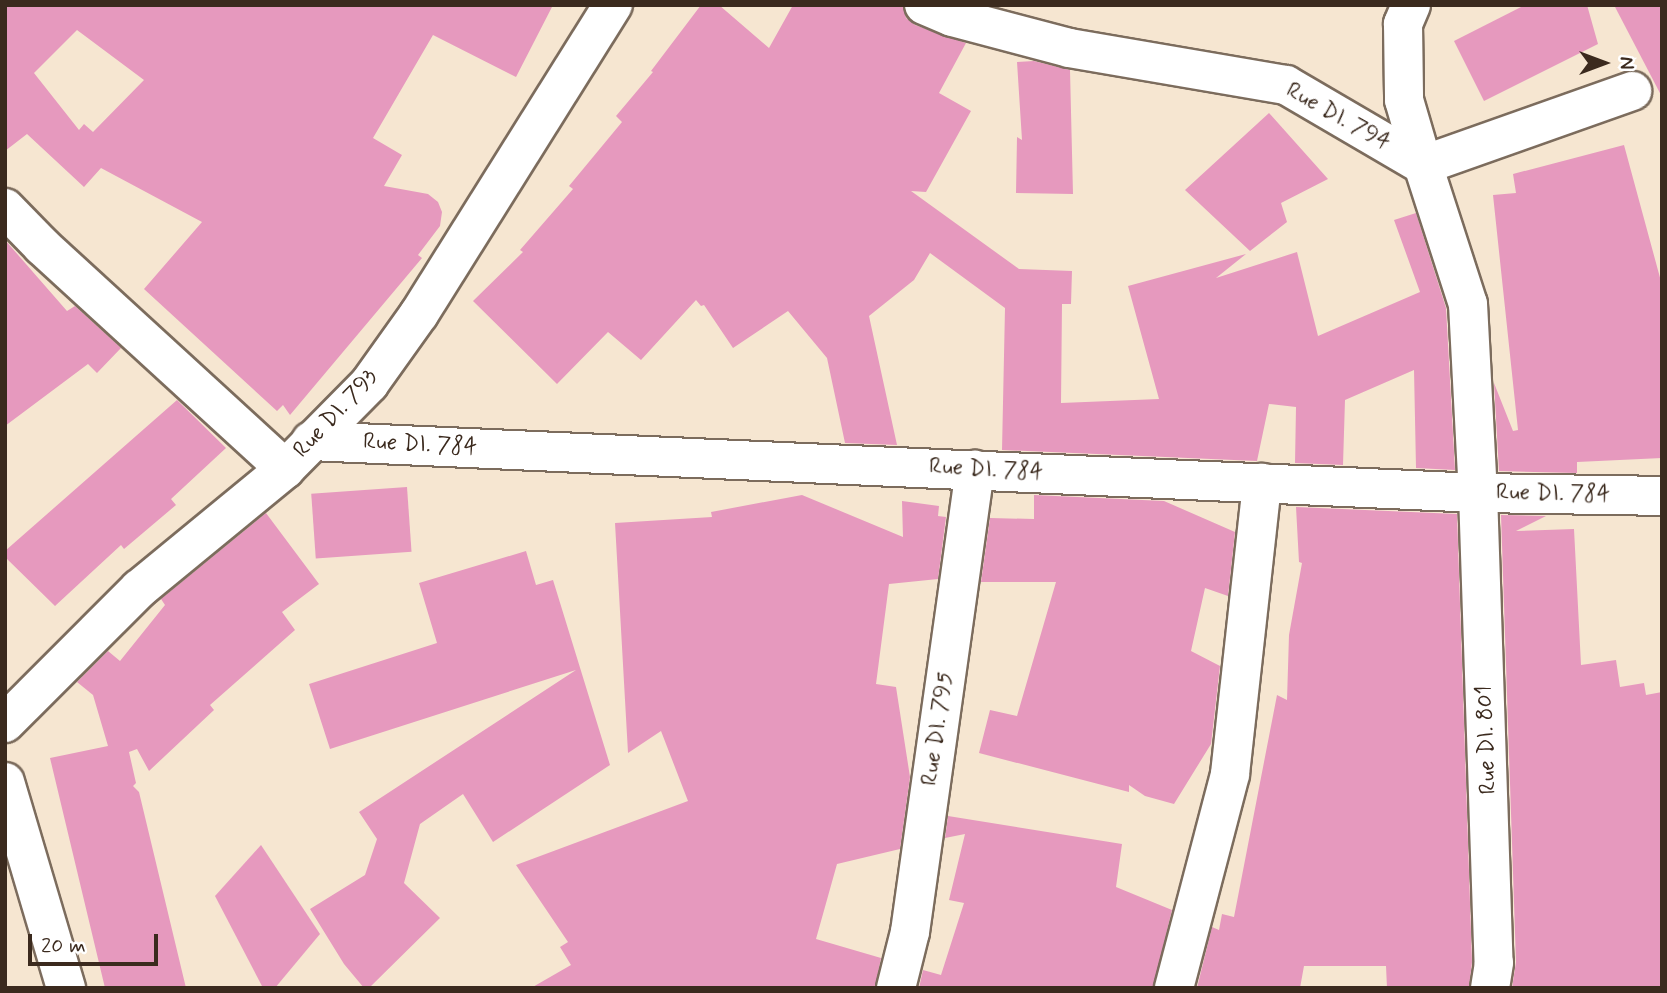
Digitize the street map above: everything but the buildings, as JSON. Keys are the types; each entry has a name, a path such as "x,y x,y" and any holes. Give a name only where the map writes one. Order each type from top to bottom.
{"street":[{"name":"Rue DI. 793","path":"5,723 139,589 285,469 369,384 419,314 613,5"},
{"name":"Rue DI. 794","path":"924,5 952,17 1069,48 1286,85 1423,165"},
{"path":"1411,5 1403,24 1404,100 1468,304 1478,493"},
{"path":"1423,165 1632,91"},
{"path":"5,208 42,246 285,469"},
{"name":"Rue DI. 784","path":"311,441 1478,493 1662,496"},
{"name":"Rue DI. 795","path":"897,988 910,932 975,470"},
{"path":"1174,988 1230,774 1262,483"},
{"name":"Rue DI. 801","path":"1478,493 1494,963 1490,988"},
{"path":"7,802 66,988"}]}
